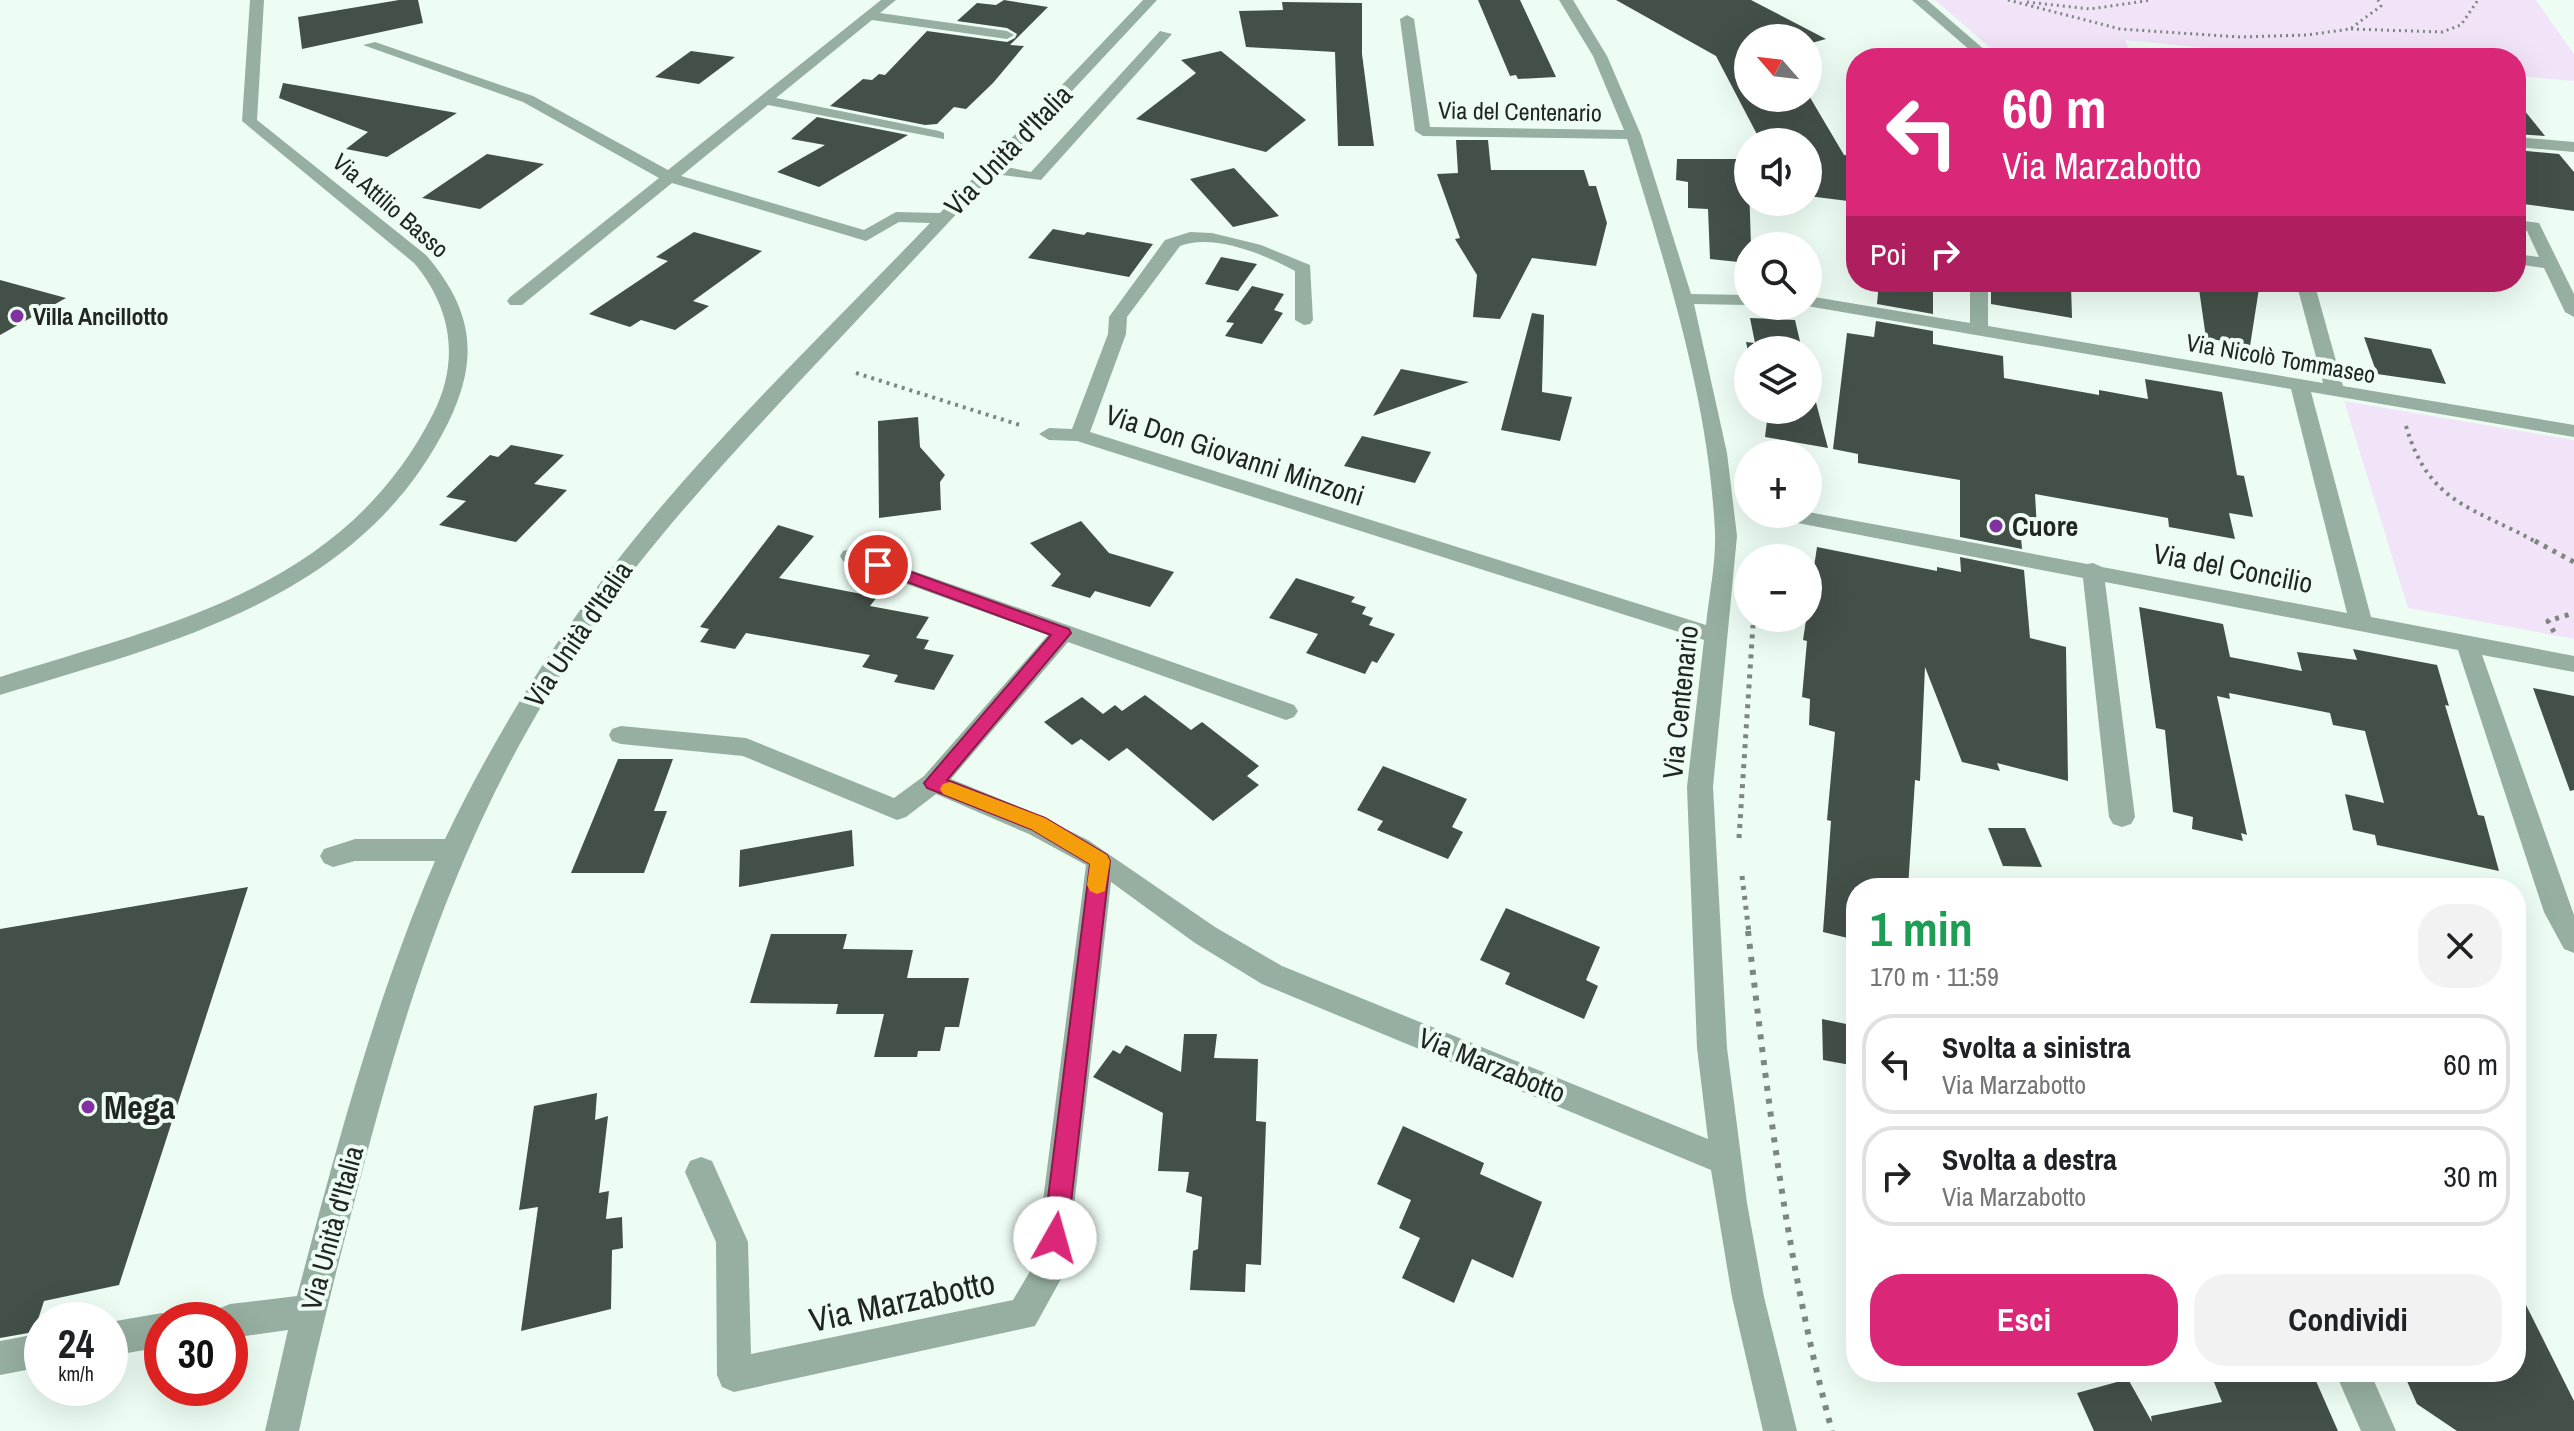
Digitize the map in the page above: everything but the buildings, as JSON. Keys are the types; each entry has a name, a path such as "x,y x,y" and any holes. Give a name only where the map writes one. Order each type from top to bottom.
{"street":[{"name":"Via Attilio Basso","path":"0,686 188,624 277,588 324,559 383,502 432,441 451,401 460,361 458,328 436,277 409,249 249,121 257,0"},
{"name":"Via Unità d'Italia","path":"282,1430 309,1311 372,1080 427,912 453,850 502,751 533,698 639,545 690,487 1150,0"},
{"name":"Via Centenario","path":"1566,0 1600,56 1633,135 1684,299 1717,453 1734,501"},
{"path":"1919,0 1975,48"},
{"path":"516,301 879,8 1008,31"},
{"name":"Via del Centenario","path":"1407,19 1423,131 1633,135"},
{"name":"Via Unità d'Italia","path":"990,169 1035,177 1165,34"},
{"path":"370,45 528,99 669,177 866,236 896,217 943,218"},
{"path":"764,100 939,136"},
{"path":"2526,143 2574,147"},
{"path":"2526,226 2533,227 2552,262 2549,263"},
{"name":"Via Don Giovanni Minzoni","path":"1304,320 1304,269 1291,260 1202,237 1180,239 1171,244 1118,317 1117,334 1079,435 1716,636"},
{"path":"2526,260 2549,263"},
{"path":"2549,263 2574,312"},
{"path":"1979,292 1979,330"},
{"path":"2308,292 2335,392"},
{"path":"1684,299 1734,300"},
{"name":"Via Nicolò Tommaseo","path":"1822,303 2574,431"},
{"name":"Via del Concilio","path":"2300,386 2361,624"},
{"path":"1049,434 1079,435"},
{"name":"Via Centenario","path":"1734,513 1726,536 1700,801 1712,1048 1748,1297 1780,1431"},
{"name":"Via del Concilio","path":"1822,521 2093,570 2574,664"},
{"path":"851,556 1286,711"},
{"path":"2093,570 2122,817"},
{"path":"621,735 746,747 897,810 933,783 1063,633"},
{"path":"2467,644 2558,912 2574,941"},
{"name":"Via Marzabotto","path":"933,783 1038,823 1100,861 1237,958 1272,975 1726,1161"},
{"path":"333,856 365,850 453,850"},
{"name":"Via Marzabotto","path":"701,1172 732,1242 734,1375 1023,1314 1051,1268 1100,861"},
{"path":"248,1318 309,1311"},
{"path":"0,1358 24,1353"},
{"path":"2357,1382 2379,1431"}],"path":[{"path":"2008,0 2105,26 2178,34 2267,36 2350,29 2442,32 2461,25 2478,0"},
{"path":"2016,0 2085,11 2117,9 2152,0"},
{"path":"2350,29 2381,6 2378,0"},
{"path":"856,373 1049,434"},
{"path":"2400,402 2418,466 2439,490 2468,509 2574,562"},
{"path":"1739,851 1752,632"},
{"path":"1741,866 1793,1276 1812,1367 1832,1431"}],"shaded area":[{"path":"1935,0 2536,0 2574,54 2574,81 2526,77 2526,48 2205,48 2125,40 2129,48 1990,48"},
{"path":"2344,401 2574,440 2574,639 2408,608"}],"slow traffic":[{"path":"950,789 1038,823 1100,861 1097,885"}],"place":[{"name":"Villa Ancillotto","path":"17,316"},
{"name":"Cuore","path":"1996,526"},
{"name":"Mega","path":"88,1107"}],"route":[{"path":"878,565 1063,633 933,783 1038,823 1100,861 1055,1238"}]}
